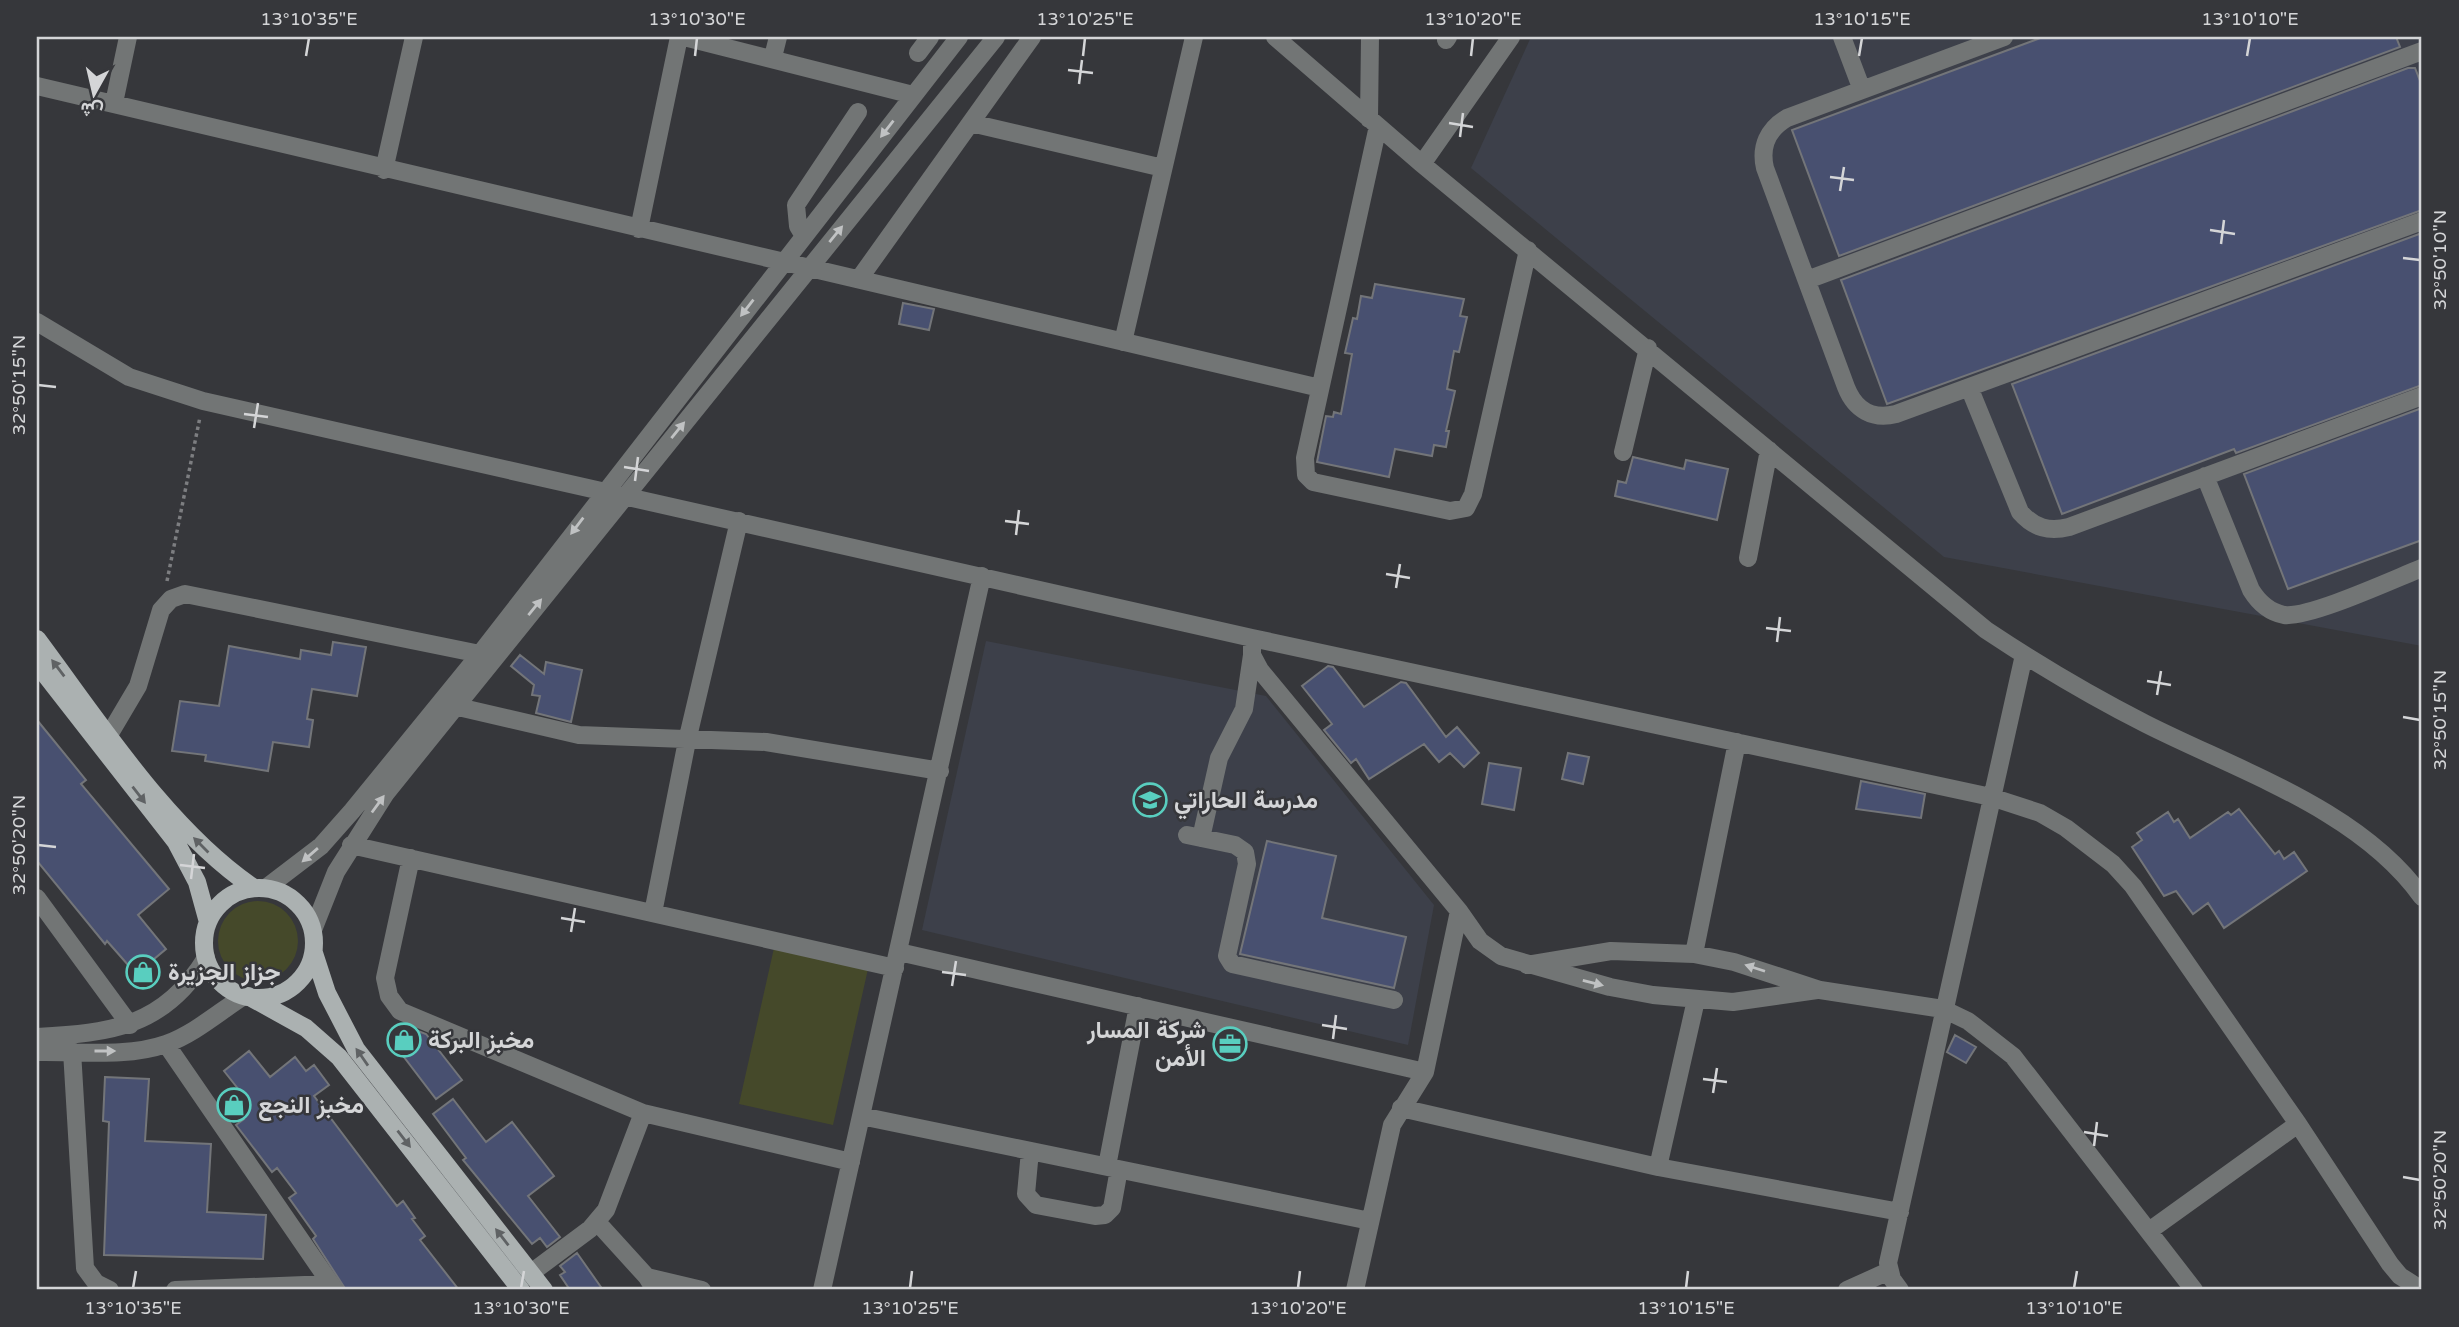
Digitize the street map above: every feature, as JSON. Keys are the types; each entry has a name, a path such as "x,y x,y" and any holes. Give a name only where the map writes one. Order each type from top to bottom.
{"main road":[{"path":"37,639 191,835 220,864 260,888"},
{"path":"37,664 176,842 197,882 208,922"},
{"path":"521,1290 339,1057 306,1028 216,977 206,958 204,946 208,922 221,902 242,890 260,888 279,891 301,906 313,930 314,953 331,1003 356,1049 544,1290"},
{"path":"246,996 270,997 290,988 306,973 314,953"}],"street":[{"path":"114,103 128,37"},
{"path":"384,170 414,37"},
{"path":"639,229 681,37 773,57 914,96"},
{"path":"773,57 778,37"},
{"path":"918,53 930,37"},
{"path":"260,888 304,861 337,829 480,654 603,492 959,37"},
{"path":"313,930 323,900 351,845 380,801 996,37"},
{"path":"859,279 1032,37"},
{"path":"1123,342 1194,37"},
{"path":"1275,37 1422,164 1648,348 1961,611 2024,655 2143,722 2315,807 2356,831 2409,878 2422,897"},
{"path":"1370,37 1374,122 1304,467 1312,482 1450,511 1466,508 1473,494 1528,250"},
{"path":"1422,164 1511,37"},
{"path":"1842,37 1862,90"},
{"path":"2004,37 1787,118 1774,128 1765,143 1765,168 1850,397 1866,412 1886,416 2422,221"},
{"path":"1807,280 2422,48 2419,37"},
{"path":"37,86 384,170 1320,388"},
{"path":"804,236 798,226 796,205 858,112"},
{"path":"971,123 1163,168"},
{"path":"37,322 129,377 203,401 982,576 1252,646 1737,742 1991,797 2040,813 2090,845 2126,879 2151,910 2298,1124 2389,1264 2400,1276 2422,1290"},
{"path":"1623,452 1648,348"},
{"path":"1969,387 2020,512 2040,528 2069,527 2422,396"},
{"path":"1748,558 1769,450"},
{"path":"2205,476 2250,590 2262,604 2277,613 2303,613 2422,568"},
{"path":"653,913 687,741 738,521"},
{"path":"822,1290 982,576"},
{"path":"109,734 138,686 161,610 171,599 185,594 480,654"},
{"path":"1252,646 1244,709 1219,758 1194,837 1241,847 1248,858 1227,956 1232,964 1394,1000"},
{"path":"1252,646 1260,670 1486,947 1501,956 1527,965 1610,987 1696,1000 1733,1002 1820,990"},
{"path":"1900,1290 1889,1271 1900,1212 1943,1009 2024,655"},
{"path":"454,706 570,734 608,739 729,740 807,747 940,771"},
{"path":"1694,954 1737,742"},
{"path":"351,845 653,913 1138,1006 1425,1072"},
{"path":"411,858 385,978 389,996 400,1011 643,1114 851,1162"},
{"path":"37,898 130,1025"},
{"path":"1355,1290 1392,1125 1425,1072 1459,911"},
{"path":"1527,965 1611,951 1694,954 1734,962 1820,990 1943,1009 1976,1027 2013,1056 2191,1289"},
{"path":"37,1037 100,1033 130,1025 173,999 206,958"},
{"path":"37,1052 127,1052 166,1044 246,996"},
{"path":"1658,1167 1696,1000"},
{"path":"1030,1151 1026,1194 1036,1205 1095,1216 1105,1215 1112,1208 1113,1168 1138,1006"},
{"path":"166,1044 333,1287"},
{"path":"72,1051 85,1268 96,1283 110,1290"},
{"path":"1401,1108 1658,1167 1900,1212"},
{"path":"531,1273 597,1222 613,1196 643,1114"},
{"path":"862,1116 1370,1221"},
{"path":"2149,1231 2298,1124"},
{"path":"597,1222 651,1284 702,1290"},
{"path":"1847,1290 1889,1271"},
{"path":"175,1290 333,1287"}],"path":[{"path":"161,610 203,401"}],"shaded area":[{"path":"1531,37 2422,37 2422,646 1944,557 1471,168"},
{"name":"مدرسة الحاراتي","path":"986,641 1266,696 1434,905 1408,1045 922,930"}],"green space":[{"path":"258,901 273,904 286,913 295,926 298,941 295,956 286,969 273,978 258,981 243,978 230,969 221,956 218,941 221,926 230,913 243,904"},
{"path":"774,948 868,969 833,1125 739,1104"}],"building":[{"path":"2043,37 2396,37 2400,47 1839,256 1792,130"},
{"path":"2408,68 2415,68 2422,86 2422,210 1887,404 1841,280"},
{"path":"2422,233 2422,385 2236,453 2234,449 2062,514 2012,384"},
{"path":"1375,284 1464,299 1460,316 1467,317 1459,352 1454,351 1447,389 1455,391 1446,431 1449,431 1446,447 1434,445 1432,456 1395,449 1389,477 1317,462 1326,416 1333,417 1334,412 1341,414 1352,354 1345,353 1353,318 1357,319 1361,296 1372,298"},
{"path":"903,303 934,309 929,330 899,324"},
{"path":"2422,408 2422,540 2288,589 2244,474"},
{"path":"1633,457 1684,469 1686,460 1728,469 1717,520 1615,496 1618,481 1626,483"},
{"path":"333,642 366,647 357,696 312,689 307,719 313,720 309,747 273,742 268,771 205,761 206,755 172,751 180,701 219,706 229,646 300,659 301,650 331,655"},
{"path":"520,655 544,674 546,662 582,670 571,722 536,713 540,696 532,695 534,685 511,666"},
{"path":"1328,666 1333,667 1364,707 1401,682 1406,683 1446,737 1457,727 1479,753 1464,767 1450,753 1439,762 1424,744 1369,779 1356,759 1351,763 1324,730 1332,724 1302,686"},
{"path":"37,720 86,780 81,784 169,889 138,915 166,949 136,974 107,941 105,944 37,861"},
{"path":"1568,753 1589,757 1583,784 1562,779"},
{"path":"1489,763 1521,768 1514,810 1482,804"},
{"path":"1861,781 1925,794 1921,818 1856,809"},
{"path":"2239,809 2275,854 2279,851 2284,859 2294,852 2307,871 2224,928 2208,903 2193,914 2176,891 2164,896 2132,847 2142,840 2137,833 2168,812 2174,822 2178,819 2190,838 2228,812 2231,815"},
{"path":"1267,841 1336,856 1322,918 1406,937 1394,988 1240,954"},
{"path":"413,1029 426,1034 462,1080 436,1099 394,1044"},
{"path":"1955,1035 1976,1047 1966,1063 1947,1052"},
{"path":"249,1051 270,1077 295,1057 306,1071 314,1065 329,1085 314,1096 397,1206 403,1201 425,1236 420,1240 459,1290 346,1290 313,1239 316,1236 289,1198 296,1193 277,1168 272,1172 236,1125 244,1119 236,1109 247,1100 224,1071"},
{"path":"105,1077 149,1079 145,1141 211,1144 207,1212 266,1215 263,1259 104,1255 109,1122 103,1121"},
{"path":"453,1099 486,1142 512,1122 554,1176 528,1196 560,1237 547,1247 540,1238 532,1244 463,1160 466,1158 433,1114"},
{"path":"577,1253 603,1290 570,1290 560,1275 565,1272 560,1266"}],"place":[{"name":"مدرسة الحاراتي","path":"1150,800"},
{"name":"جزاز الجزيرة","path":"143,972"},
{"name":"مخبز البركة","path":"404,1040"},
{"name":"شركة المسار الأمن","path":"1230,1044"},
{"name":"مخبز النجع","path":"234,1105"}]}
